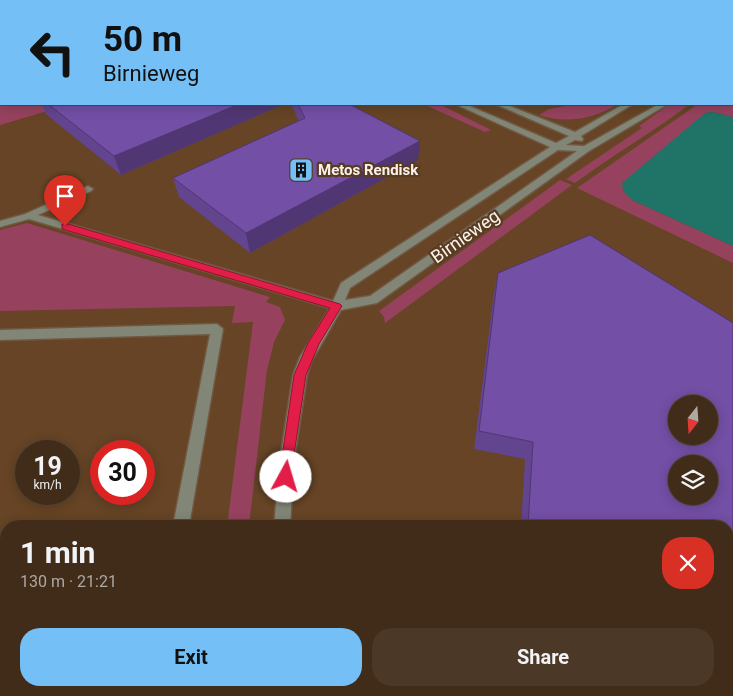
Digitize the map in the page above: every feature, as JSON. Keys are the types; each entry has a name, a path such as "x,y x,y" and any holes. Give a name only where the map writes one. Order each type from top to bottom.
{"street":[{"path":"461,105 557,147 586,149"},
{"path":"501,105 575,135 586,149"},
{"name":"Birnieweg","path":"282,520 287,460 300,375 314,343 336,306 345,286 454,212 575,135 628,105"},
{"name":"Birnieweg","path":"29,216 336,306 373,300 586,149 662,105"},
{"path":"0,224 29,216 88,189"},
{"path":"0,335 217,329 182,520"}],"shaded area":[{"path":"0,105 68,105 0,125"},
{"path":"47,105 733,105 733,520 0,520 0,118"},
{"path":"425,105 441,105 491,130 485,132"},
{"path":"571,105 616,105 580,119 559,119 539,115 549,109"},
{"path":"669,105 689,105 575,183 566,179 642,128 639,126"},
{"path":"697,105 733,105 733,117 713,112 705,113 632,200 733,246 733,263 577,188"},
{"path":"560,180 572,185 385,323 384,317 379,311"},
{"path":"27,223 270,297 266,302 280,307 285,320 274,342 267,370 250,520 228,520 253,322 232,323 235,306 0,311 0,230"}],"water":[{"path":"713,112 733,117 733,246 632,200 623,191 622,183 705,113"}],"building":[{"path":"49,105 237,105 114,156"},
{"name":"Metos Rendisk","path":"298,105 351,105 420,141 246,233 173,178 305,118"},
{"path":"590,235 733,323 733,520 528,520 533,442 479,431 498,273"}],"place":[{"name":"Metos Rendisk","path":"301,170"}],"route":[{"path":"65,226 336,306 314,343 300,375 286,477"}]}
